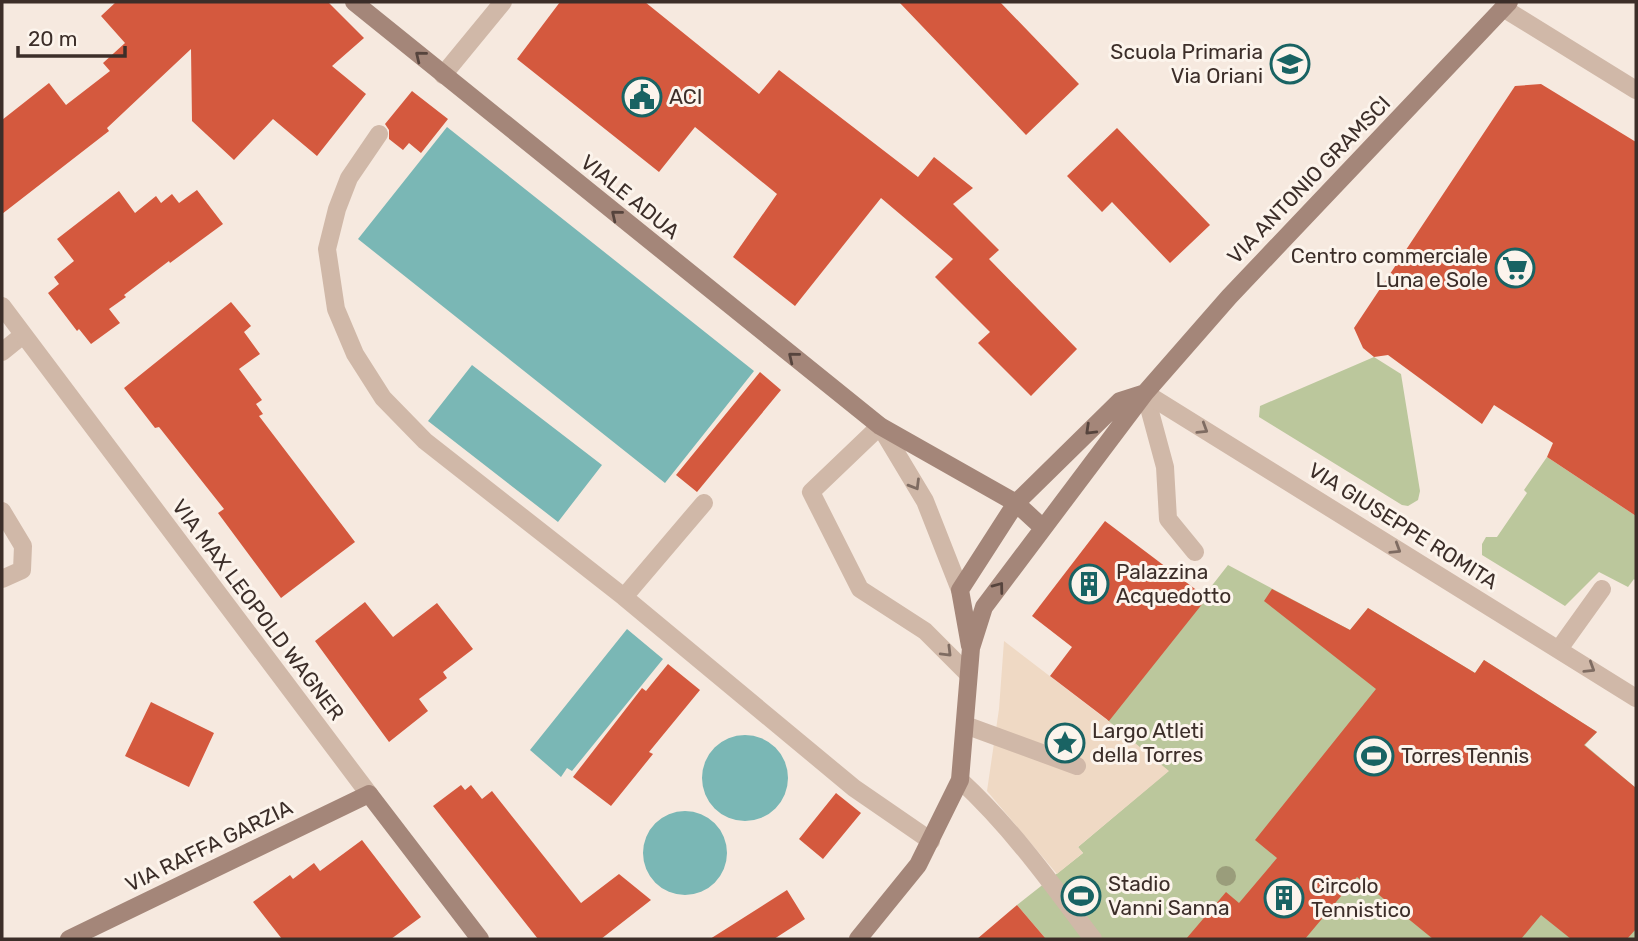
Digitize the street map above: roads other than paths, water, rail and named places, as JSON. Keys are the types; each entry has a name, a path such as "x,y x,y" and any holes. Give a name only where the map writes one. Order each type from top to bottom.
{"main road":[{"name":"VIALE ADUA","path":"354,2 880,426 1016,503 1043,528"},
{"name":"VIA ANTONIO GRAMSCI","path":"971,648 984,607 1145,393 1228,297 1506,5"},
{"name":"VIA ANTONIO GRAMSCI","path":"960,590 1016,503 1120,401 1145,393"},
{"path":"858,939 918,865 960,780 971,648 960,590"},
{"name":"VIA RAFFA GARZIA","path":"69,939 369,794"},
{"name":"VIA MAX LEOPOLD WAGNER","path":"369,794 480,939"}],"street":[{"path":"443,75 503,2"},
{"path":"1506,5 1636,90"},
{"path":"379,134 349,178 337,209 327,250 336,309 355,354 383,398 425,441 624,597 854,788 931,841"},
{"name":"VIA MAX LEOPOLD WAGNER","path":"2,306 369,794"},
{"path":"2,352 23,335"},
{"path":"1145,393 1165,467 1168,519 1195,552"},
{"name":"VIA GIUSEPPE ROMITA","path":"1145,393 1636,698"},
{"path":"880,426 811,492 860,589 925,631 968,674"},
{"name":"VIALE ADUA","path":"880,426 925,501 960,590"},
{"path":"624,597 704,503"},
{"path":"2,511 23,546 22,570 2,579"},
{"path":"1559,649 1602,589"},
{"path":"965,725 1077,766"},
{"path":"960,780 986,803 1093,939"}],"water":[{"path":"447,127 754,371 665,483 358,239"},
{"path":"472,365 602,465 558,522 428,421"},
{"path":"627,629 663,659 572,771 567,768 561,777 530,750"},
{"path":"745,735 769,742 781,754 788,778 781,802 769,814 745,821 721,814 709,802 702,778 709,754 721,742"},
{"path":"685,811 701,814 715,823 724,837 727,853 724,869 715,883 701,892 685,895 669,892 655,883 646,869 643,853 646,837 655,823 669,814"}],"place":[{"name":"Scuola Primaria Via Oriani","path":"1290,64"},
{"name":"ACI","path":"642,97"},
{"name":"Centro commerciale Luna e Sole","path":"1515,268"},
{"name":"Palazzina Acquedotto","path":"1089,584"},
{"name":"Largo Atleti della Torres","path":"1065,743"},
{"name":"Torres Tennis","path":"1374,756"},
{"name":"Stadio Vanni Sanna","path":"1081,896"},
{"name":"Circolo Tennistico","path":"1284,898"}]}
